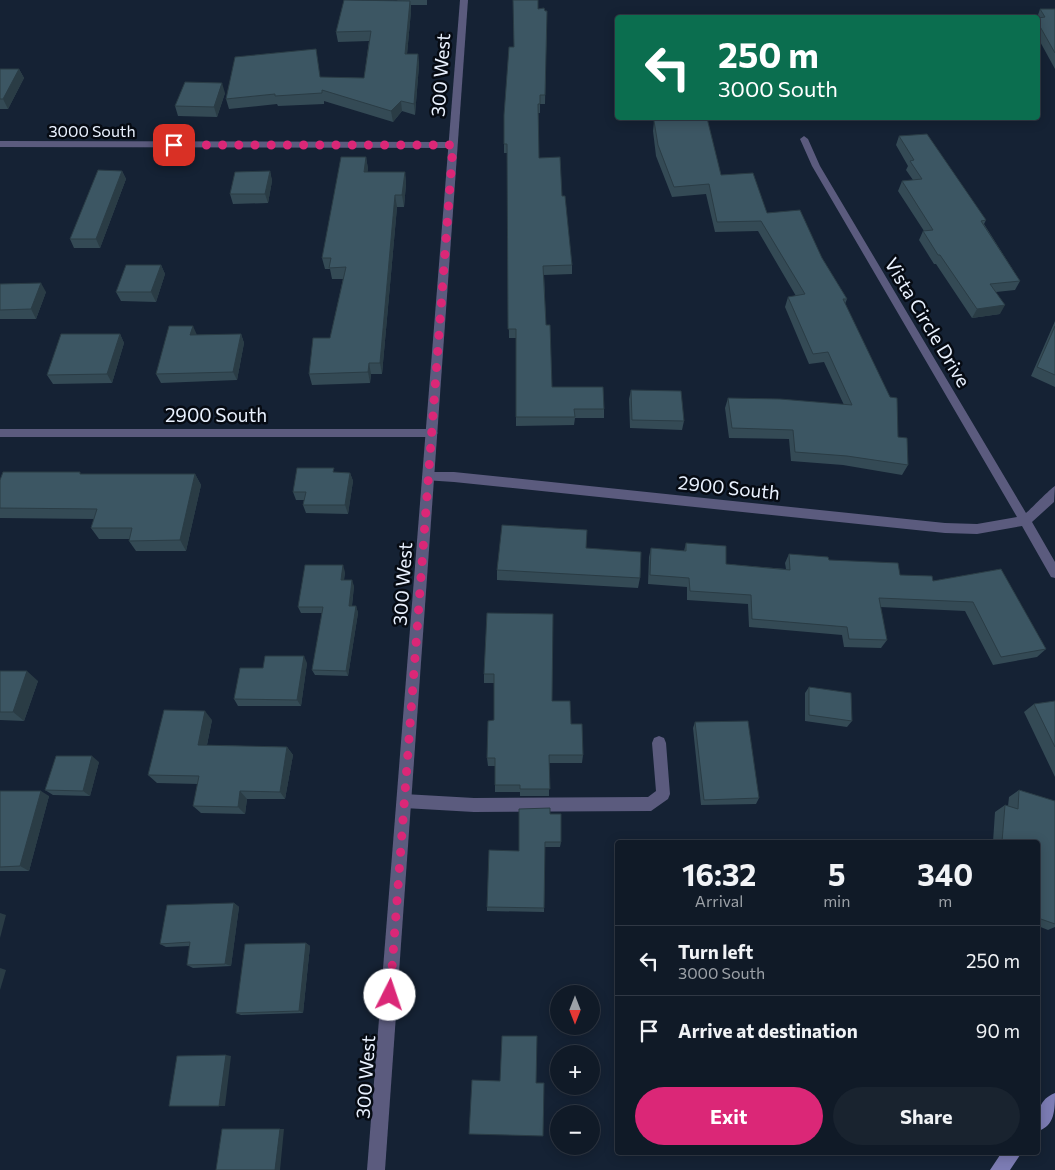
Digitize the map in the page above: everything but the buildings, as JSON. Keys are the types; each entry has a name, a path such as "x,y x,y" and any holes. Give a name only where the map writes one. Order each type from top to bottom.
{"main road":[{"path":"1040,1121 1055,1102"},
{"path":"999,1170 1012,1155"}],"street":[{"name":"300 West","path":"376,1170 464,0"},
{"name":"Vista Circle Drive","path":"804,139 816,166 1055,573"},
{"name":"3000 South","path":"0,144 453,145"},
{"name":"2900 South","path":"0,433 432,434"},
{"name":"2900 South","path":"428,477 454,477 945,528 976,529 1025,521"},
{"path":"1025,521 1050,499 1055,491"},
{"path":"404,801 474,805 651,804 663,794 659,742"}],"route":[{"path":"174,145 453,145 390,995"}]}
